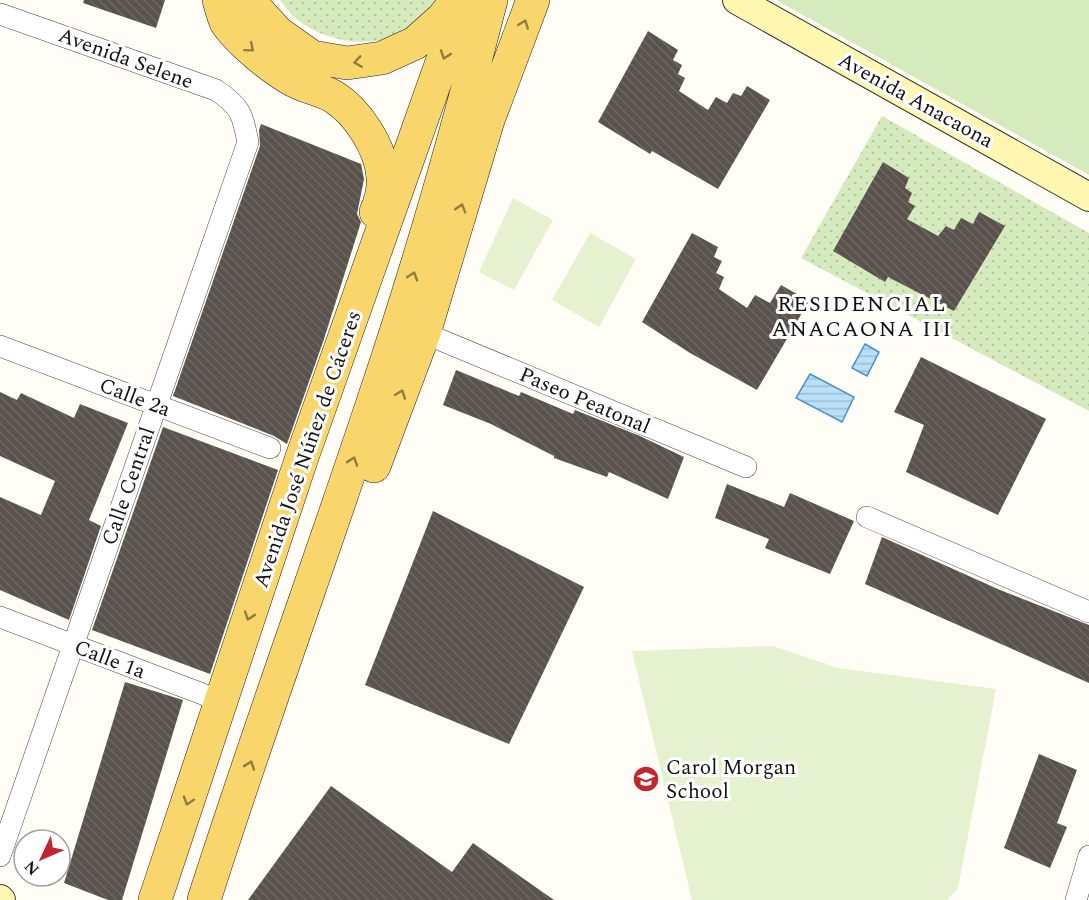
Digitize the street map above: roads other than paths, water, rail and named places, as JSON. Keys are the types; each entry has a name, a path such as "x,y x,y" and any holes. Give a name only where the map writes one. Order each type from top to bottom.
{"main road":[{"path":"219,0 226,21 245,44 291,79 333,97 351,111 378,156 383,176 381,198 356,268 345,342"},
{"path":"248,0 278,33 312,57 347,63 382,58 415,43 443,18 457,0"},
{"name":"Avenida José Núñez de Cáceres","path":"164,898 174,844 301,460 345,342 464,0"},
{"path":"204,900 376,395 425,241 491,0"},
{"path":"284,663 322,592 424,333 488,120 533,0"},
{"name":"Avenida Anacaona","path":"739,1 1089,197"},
{"path":"237,652 284,663"},
{"path":"174,844 217,859"}],"street":[{"name":"Avenida Selene","path":"0,14 216,90 233,101 243,116"},
{"name":"Calle Central","path":"0,856 248,142 243,116"},
{"name":"Paseo Peatonal","path":"424,333 746,468"},
{"name":"Calle 2a","path":"0,346 270,448"},
{"path":"867,517 1089,612"},
{"name":"Calle 1a","path":"0,617 221,701"},
{"path":"1076,900 1089,856"}],"water":[{"path":"865,344 879,352 867,376 852,368"},
{"path":"810,374 854,397 842,422 796,398"}],"place":[{"name":"Carol Morgan School","path":"646,779"}],"district":[{"name":"RESIDENCIAL ANACAONA III","path":"862,316"}]}
